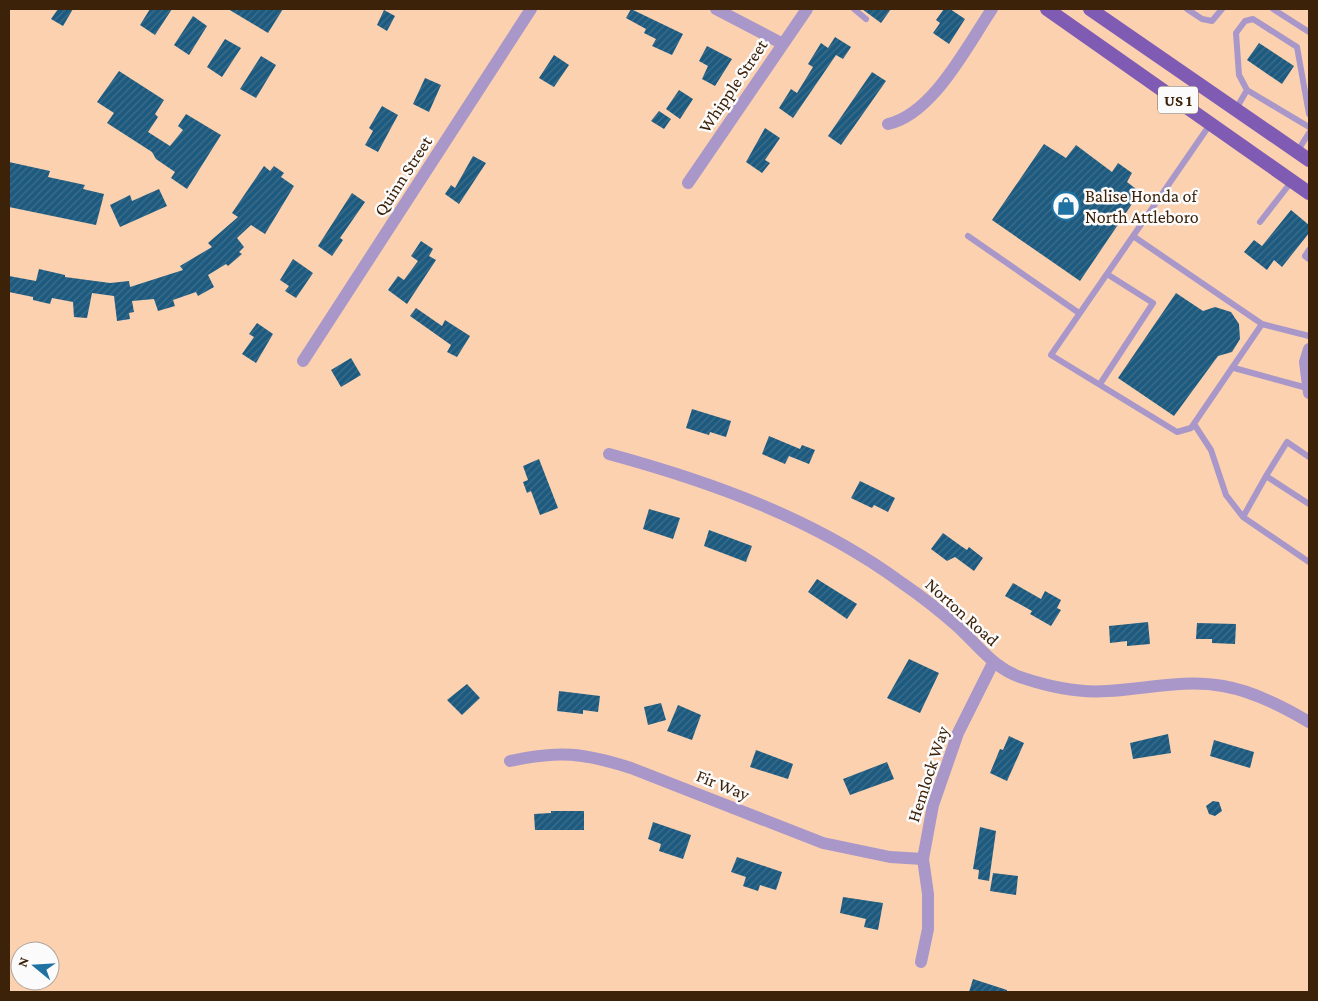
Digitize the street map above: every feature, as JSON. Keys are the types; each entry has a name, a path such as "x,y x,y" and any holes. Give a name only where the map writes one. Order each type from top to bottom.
{"main road":[{"name":"US 1","path":"1047,9 1309,193"},
{"name":"US 1","path":"1090,9 1303,156"}],"street":[{"name":"Quinn Street","path":"303,361 531,9"},
{"path":"716,9 783,44"},
{"name":"Whipple Street","path":"688,183 807,9"},
{"path":"888,124 910,115 930,98 992,9"},
{"path":"1308,391 1305,362 1309,349"},
{"name":"Norton Road","path":"609,454 748,498 859,554 902,583 958,627 993,663 1022,678 1057,687 1090,691 1174,684 1224,686 1270,703 1309,722"},
{"name":"Hemlock Way","path":"921,962 928,929 928,894 923,858 933,805 958,733 993,663"},
{"name":"Fir Way","path":"510,761 556,753 579,754 606,760 823,843 890,857 923,858"}],"lane":[{"path":"854,9 866,18"},
{"path":"1187,9 1202,19 1212,21 1222,9"},
{"path":"1273,9 1309,32"},
{"path":"1309,114 1297,46 1253,19 1245,21 1236,33 1239,74 1247,90 1309,127"},
{"path":"1236,109 1247,90"},
{"path":"1211,123 1051,354 1177,432 1191,428 1234,368 1262,324"},
{"path":"1303,156 1309,133"},
{"path":"1260,222 1292,181"},
{"path":"968,236 1079,314"},
{"path":"1133,236 1262,324 1309,336"},
{"path":"1309,250 1305,256 1309,259"},
{"path":"1100,384 1153,303 1107,274"},
{"path":"1234,368 1308,391"},
{"path":"1194,424 1211,450 1226,495 1243,517 1309,562"},
{"path":"1243,517 1287,442 1309,457"},
{"path":"1266,476 1309,504"}],"building":[{"path":"58,9 73,9 63,26 51,19"},
{"path":"150,9 172,9 155,35 140,25"},
{"path":"228,9 283,9 268,33"},
{"path":"631,9 683,34 672,55 652,46 656,39 644,33 646,29 626,18"},
{"path":"862,9 891,9 881,23"},
{"path":"944,9 950,9 965,19 949,44 933,33 940,23 936,20"},
{"path":"384,10 395,16 387,31 377,25"},
{"path":"193,16 207,26 189,55 174,45"},
{"path":"835,37 851,47 843,59 836,55 793,118 779,108 791,89 797,93 813,67 808,64 821,43 828,48"},
{"path":"225,39 241,48 222,77 207,67"},
{"path":"1259,43 1294,66 1282,84 1247,60"},
{"path":"707,46 732,59 715,86 702,79 708,66 699,61"},
{"path":"554,55 569,65 554,87 539,78"},
{"path":"261,56 276,65 256,98 240,89"},
{"path":"119,71 164,100 155,114 158,117 148,132 170,146 183,130 178,126 186,114 221,135 187,189 171,178 175,172 156,159 152,152 107,123 114,113 97,102"},
{"path":"872,72 886,81 841,145 828,136"},
{"path":"425,78 441,85 429,112 413,104"},
{"path":"679,90 693,99 680,119 666,109"},
{"path":"382,106 398,115 378,152 365,145 373,131 369,128"},
{"path":"659,111 671,119 664,129 651,121"},
{"path":"765,128 780,138 765,160 770,163 762,173 746,162"},
{"name":"Balise Honda of North Attleboro","path":"1044,144 1066,158 1076,145 1112,172 1118,163 1132,173 1127,182 1140,192 1080,281 992,220"},
{"path":"473,156 486,163 459,204 445,194 451,185 455,188"},
{"path":"9,162 50,171 48,177 85,185 83,189 104,194 96,225 9,207"},
{"path":"264,166 270,171 274,166 284,173 281,177 294,186 265,234 251,225 237,238 244,247 239,252 242,254 228,266 226,264 208,275 214,287 198,296 196,292 173,300 175,306 158,311 154,299 132,301 134,312 129,313 130,319 117,321 114,296 92,293 87,318 74,317 73,302 52,298 50,304 33,300 33,297 9,292 9,276 36,281 39,269 65,275 65,277 110,283 129,281 130,287 183,270 180,266 212,247 208,243 238,217 232,213"},
{"path":"159,189 167,206 120,227 110,205 130,195 132,201"},
{"path":"352,193 365,202 340,238 343,240 332,256 318,246"},
{"path":"1291,210 1309,225 1309,233 1282,267 1274,260 1267,270 1244,252 1254,240 1262,246"},
{"path":"421,241 433,249 429,256 436,260 407,304 388,290 398,276 404,280 418,261 411,256"},
{"path":"293,259 313,273 296,298 285,291 289,286 280,280"},
{"path":"1176,293 1203,311 1215,307 1231,312 1239,324 1240,339 1232,352 1218,356 1174,416 1118,378"},
{"path":"416,308 442,326 445,320 470,336 457,357 447,352 451,345 410,316"},
{"path":"257,323 273,334 256,363 242,354 254,337 249,334"},
{"path":"351,358 361,375 341,387 331,370"},
{"path":"692,409 731,421 726,437 710,432 709,435 686,428"},
{"path":"769,436 800,449 802,445 815,450 809,464 789,456 785,464 762,454"},
{"path":"539,459 558,508 540,515 531,491 527,493 523,482 528,480 523,466"},
{"path":"860,481 895,498 888,512 874,505 872,508 851,498"},
{"path":"649,509 680,518 673,539 643,529"},
{"path":"709,530 752,546 746,562 704,546"},
{"path":"943,533 967,550 969,547 983,558 974,571 955,557 947,561 931,549"},
{"path":"817,579 857,604 847,619 808,592"},
{"path":"1013,583 1041,599 1045,591 1061,600 1057,608 1061,610 1051,626 1030,614 1032,611 1005,596"},
{"path":"1148,622 1150,644 1127,646 1127,641 1110,643 1109,626"},
{"path":"1197,623 1236,624 1235,644 1212,643 1212,639 1196,639"},
{"path":"909,659 939,673 920,713 887,698"},
{"path":"467,684 480,698 462,715 447,700"},
{"path":"559,691 600,696 598,712 583,710 583,714 557,711"},
{"path":"661,703 666,720 648,725 644,707"},
{"path":"678,705 701,715 692,740 667,731"},
{"path":"1168,734 1171,753 1133,759 1130,743"},
{"path":"1009,736 1024,743 1007,781 990,773 1000,749 1003,750"},
{"path":"1214,740 1254,752 1250,768 1210,756"},
{"path":"756,750 793,764 788,779 750,767"},
{"path":"887,762 894,779 850,795 843,779"},
{"path":"1213,801 1219,802 1222,811 1215,816 1209,814 1206,806"},
{"path":"551,811 584,811 584,830 535,830 534,814 551,813"},
{"path":"653,822 691,835 683,859 659,851 661,844 648,839"},
{"path":"980,827 996,831 989,881 978,879 979,870 973,869"},
{"path":"737,857 782,872 776,890 760,885 758,891 743,886 746,877 731,872"},
{"path":"993,873 1018,876 1016,895 990,891"},
{"path":"843,897 883,903 878,930 864,927 866,919 840,913"},
{"path":"973,979 1007,990 1007,992 969,992"}],"place":[{"name":"Balise Honda of North Attleboro","path":"1066,206"}]}
